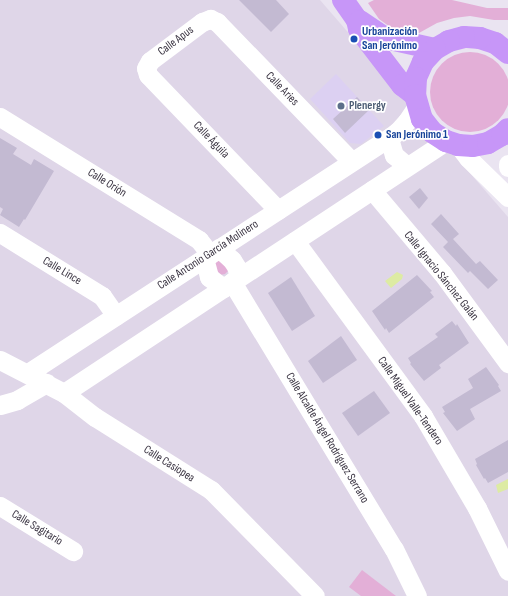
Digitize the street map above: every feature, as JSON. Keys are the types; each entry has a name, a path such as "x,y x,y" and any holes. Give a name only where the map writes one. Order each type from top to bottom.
{"main road":[{"path":"342,0 357,20 359,29 402,85 416,100"},
{"path":"357,20 367,24 385,38 435,49"},
{"path":"504,45 480,38 464,37 449,41 435,49 421,67 416,78 416,100 422,119 432,132 452,143 474,146 488,142 502,135 508,129"}],"street":[{"name":"Calle Apus","path":"146,68 150,61 202,22 210,19"},
{"name":"Calle Aries","path":"210,19 217,22 352,161"},
{"name":"Calle Águila","path":"146,68 148,76 278,210"},
{"name":"Calle Antonio García Molinero","path":"28,373 398,131 407,121 416,100"},
{"name":"Calle Orión","path":"0,117 199,240 211,254 232,260 237,268 231,283"},
{"path":"388,138 394,154 407,166"},
{"path":"64,393 407,166 452,143 508,197"},
{"name":"Calle Ignacio Sánchez Galán","path":"372,190 442,274 508,363"},
{"name":"Calle Lince","path":"0,233 102,296 116,316"},
{"name":"Calle Miguel Valle-Tendero","path":"295,241 423,416 478,508 508,571"},
{"path":"211,254 209,276 231,283"},
{"name":"Calle Alcalde Ángel Rodríguez Serrano","path":"231,283 394,549 417,596"},
{"name":"Calle Casiopea","path":"0,360 28,373 64,393 95,417 211,490 315,596"},
{"path":"0,405 17,400 46,383"},
{"name":"Calle Sagitario","path":"0,506 73,551"}],"shaded area":[{"path":"0,0 320,0 508,217 508,596 0,596"},
{"path":"374,0 452,0 487,8 508,8 508,20 494,20 470,16 454,18 437,23 419,33 407,33 393,29 379,19 368,3"},
{"path":"462,52 478,52 492,58 504,70 510,84 510,100 504,114 492,126 478,132 462,132 448,126 436,114 430,100 430,84 436,70 448,58"},
{"name":"Plenergy","path":"336,74 384,126 361,144 350,143 310,99"},
{"path":"219,259 229,270 225,274 220,275 213,265"},
{"path":"397,272 403,275 402,279 391,288 385,281"},
{"path":"508,479 508,489 498,493 496,485"},
{"path":"362,570 396,596 361,596 349,587"}],"building":[{"path":"239,0 276,0 289,14 271,32"},
{"path":"357,97 369,110 345,133 333,119"},
{"path":"0,138 17,148 13,154 31,165 34,159 54,171 25,220 24,219 19,227 0,215 3,209 0,207"},
{"path":"420,188 428,198 419,209 409,197"},
{"path":"441,214 459,234 453,239 476,264 480,261 498,280 488,289 470,271 468,273 443,247 448,242 431,224"},
{"path":"417,275 432,291 430,292 434,297 389,333 386,328 385,330 372,311"},
{"path":"291,277 315,316 292,331 268,293"},
{"path":"452,321 456,326 457,324 469,343 439,365 441,368 424,381 410,364 411,363 408,358 438,337 435,334"},
{"path":"341,336 357,360 323,383 308,361"},
{"path":"486,367 499,385 498,386 501,391 470,409 475,419 457,431 443,413 445,412 442,407 473,388 468,379"},
{"path":"374,391 390,413 358,436 342,413"},
{"path":"508,440 508,472 488,483 476,465 475,459"}],"place":[{"name":"Urbanización San Jerónimo","path":"354,39"},
{"name":"Plenergy","path":"341,106"},
{"name":"San Jerónimo 1","path":"378,135"}]}
